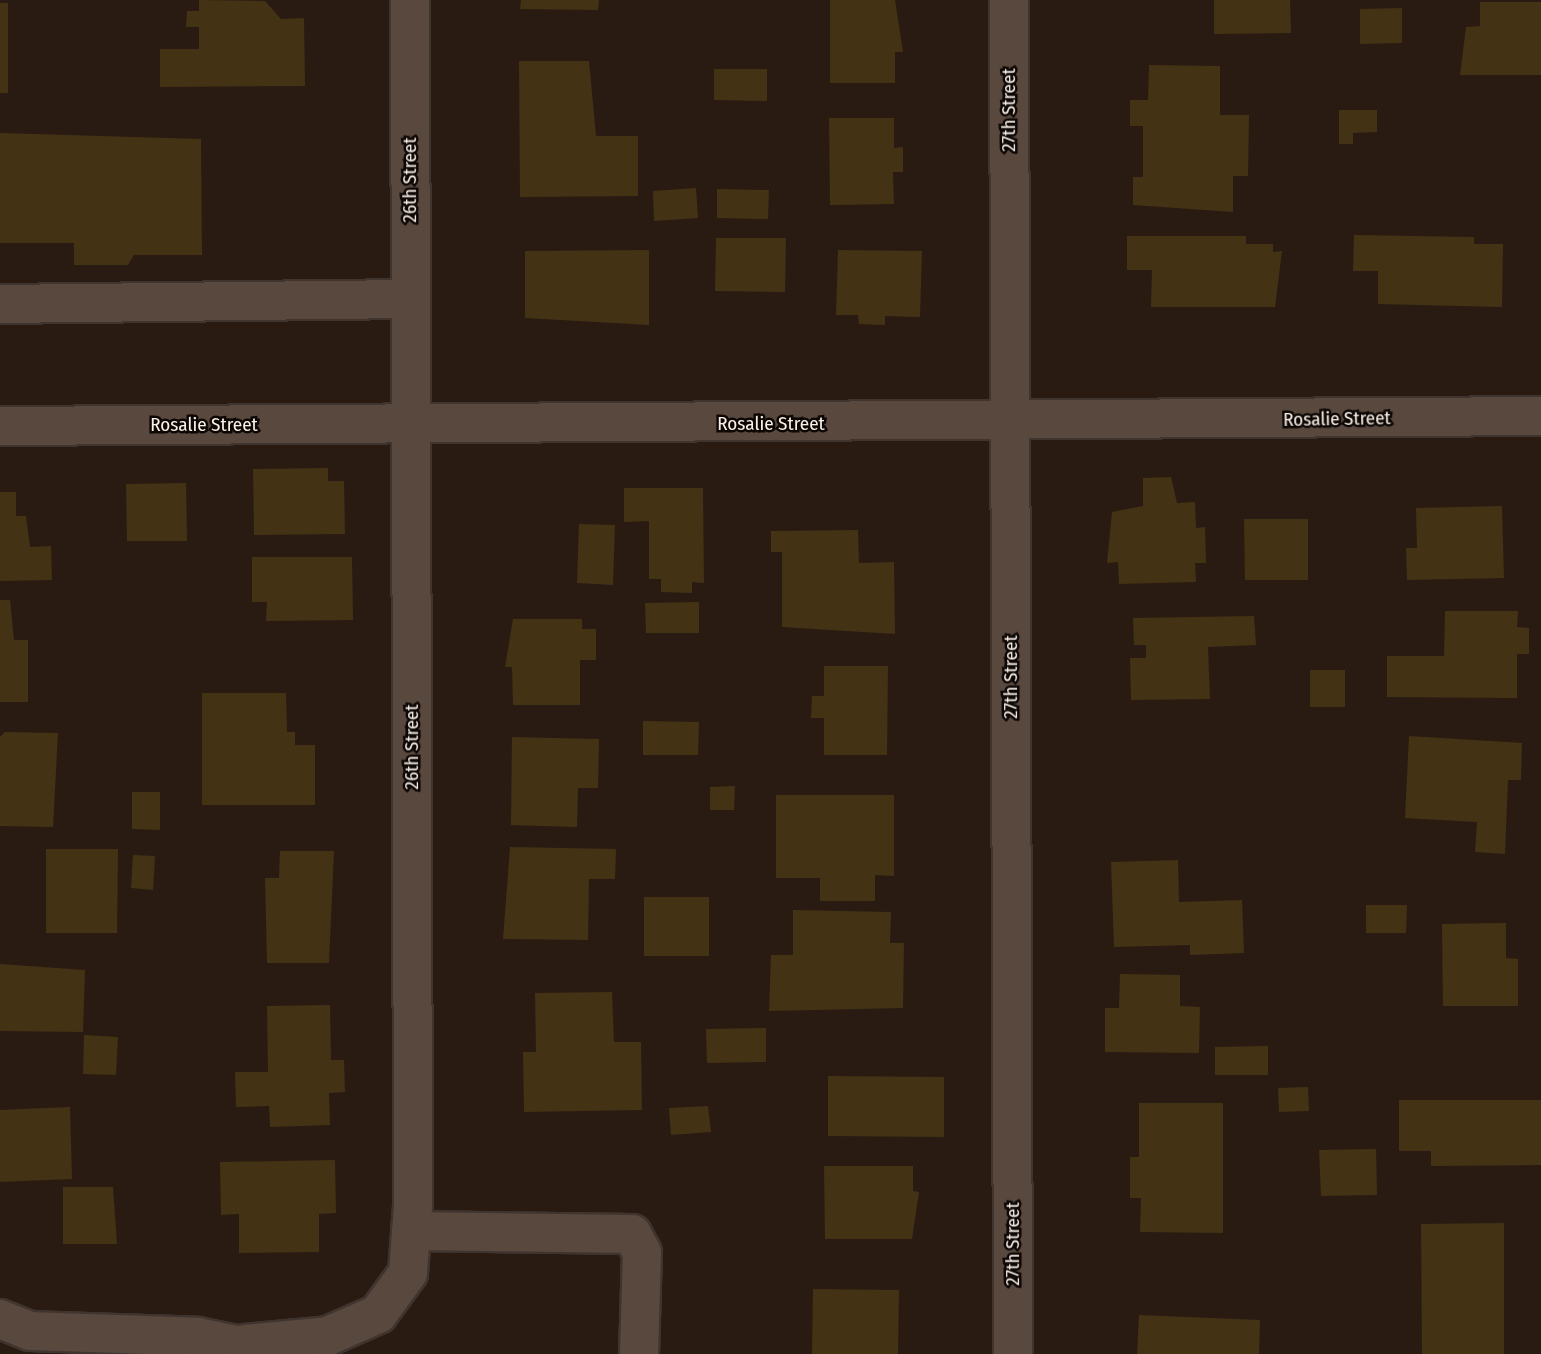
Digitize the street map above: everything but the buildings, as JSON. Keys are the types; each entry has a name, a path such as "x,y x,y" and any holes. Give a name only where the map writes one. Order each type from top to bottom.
{"street":[{"name":"26th Street","path":"25,1335 261,1349 328,1336 378,1314 408,1272 411,1231 410,0"},
{"name":"27th Street","path":"1009,0 1013,1354"},
{"path":"0,304 411,299"},
{"name":"Rosalie Street","path":"0,426 1010,423 1541,416"},
{"path":"411,1231 632,1234 642,1253 639,1354"}]}
